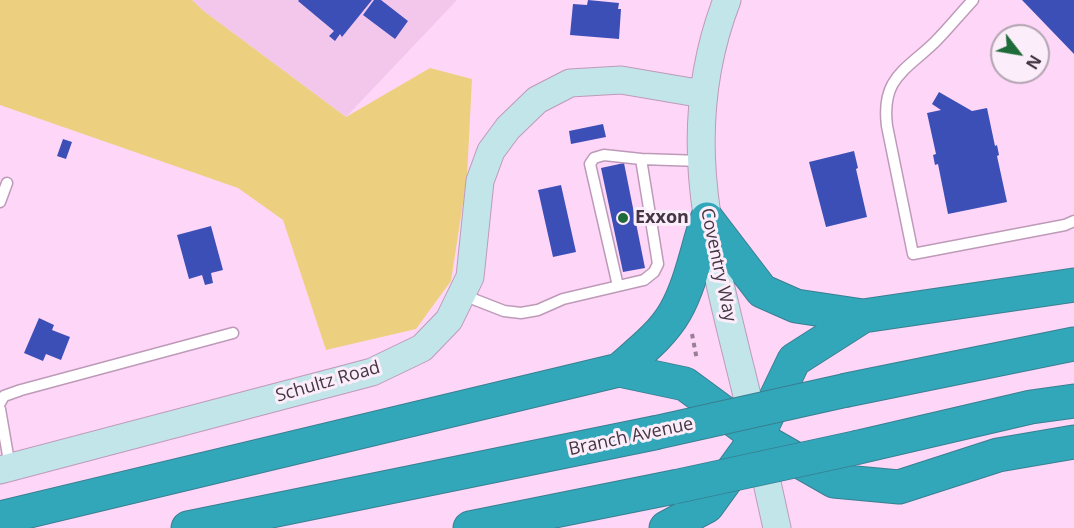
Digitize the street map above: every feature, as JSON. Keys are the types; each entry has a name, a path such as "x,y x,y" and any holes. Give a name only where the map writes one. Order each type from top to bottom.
{"highway":[{"path":"707,219 762,291 795,306 863,316 1074,285"},
{"path":"619,370 660,331 675,312 707,219"},
{"path":"666,528 707,506 757,437 794,360 863,316"},
{"name":"Branch Avenue","path":"188,528 1074,344"},
{"path":"0,518 619,370 685,384 757,437 834,481 900,488 998,455 1074,442"},
{"path":"470,528 674,487 1031,407 1074,401"}],"street":[{"name":"Coventry Way","path":"727,0 706,69 701,161 707,219 777,528"},
{"name":"Schultz Road","path":"5,469 372,372 422,348 450,320 470,277 480,180 491,151 507,128 537,100 570,83 621,80 703,94"}],"lane":[{"path":"973,0 939,38 910,63 891,84 886,98 884,108 886,126 913,254 1074,221"},
{"path":"618,286 590,164 594,158 604,154 641,159 701,161"},
{"path":"462,294 504,311 521,313 538,310 563,299 644,280 654,272 658,264 641,159"},
{"path":"0,202 7,183"},
{"path":"0,403 4,396 21,390 233,333"},
{"path":"0,409 5,469"}],"path":[{"path":"690,326 697,360"}],"shaded area":[{"path":"0,0 192,0 346,117 430,68 472,79 467,177 451,281 416,329 326,350 283,220 238,188 0,105"},
{"path":"192,0 457,0 346,117"}],"building":[{"path":"299,0 372,0 342,37 340,34 335,41 329,36 334,31"},
{"path":"374,0 381,0 408,21 395,39 363,15"},
{"path":"588,0 619,3 618,9 621,9 619,39 570,35 573,4 587,5"},
{"path":"1022,0 1074,0 1074,54 1050,29 1050,24 1045,24"},
{"path":"939,92 972,111 987,108 995,146 997,145 999,155 997,156 1007,202 948,214 938,164 935,165 933,155 936,154 927,113 941,110 932,104"},
{"path":"603,124 606,137 571,144 569,131"},
{"path":"63,139 72,142 66,159 57,156"},
{"path":"854,151 867,217 826,227 809,162"},
{"name":"Exxon","path":"624,163 645,268 623,272 601,168"},
{"path":"561,185 576,252 553,257 538,190"},
{"path":"211,226 223,270 211,273 213,283 205,285 202,275 189,279 177,235"},
{"path":"39,318 54,325 52,330 70,337 61,360 46,354 43,361 24,353"}],"place":[{"name":"Exxon","path":"623,218"}]}
